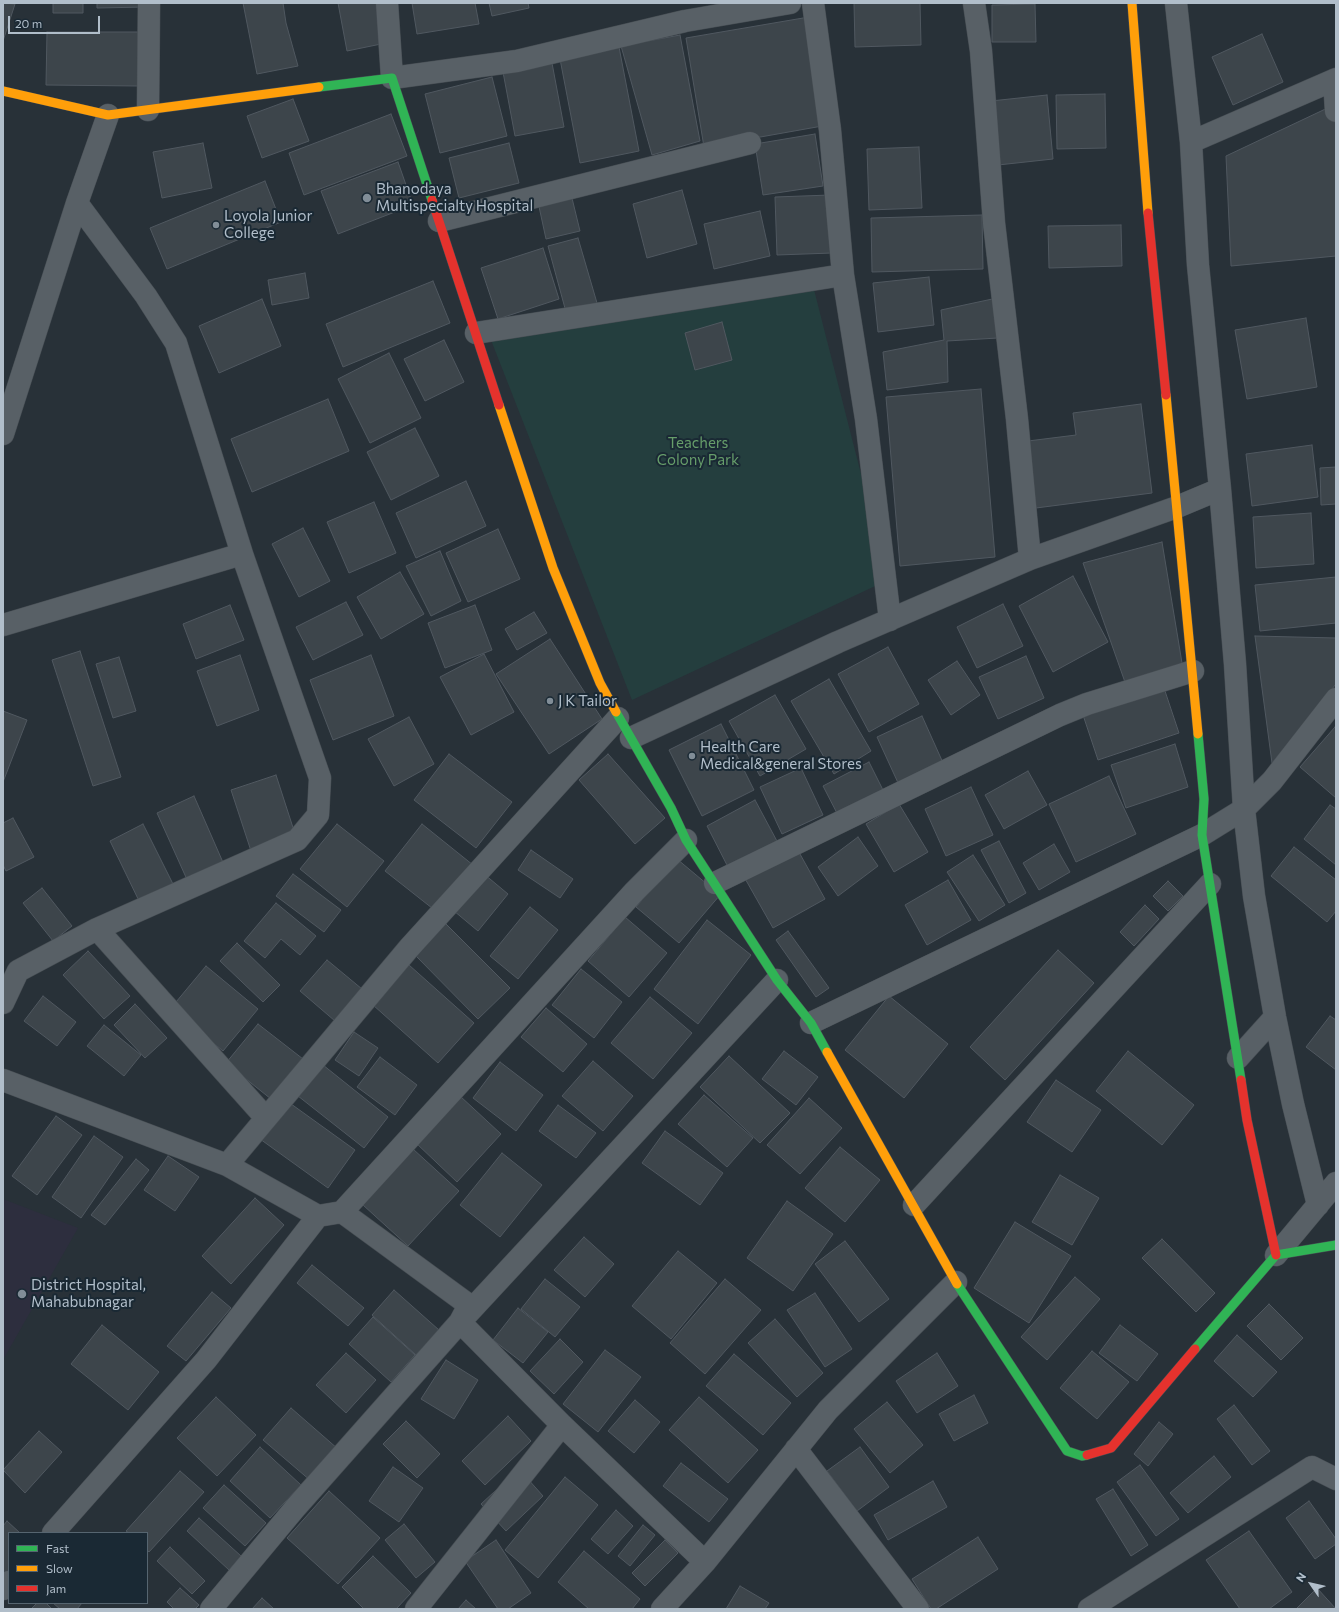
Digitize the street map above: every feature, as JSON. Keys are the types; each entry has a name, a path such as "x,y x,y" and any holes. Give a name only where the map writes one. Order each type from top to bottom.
{"street":[{"path":"148,110 149,3"},
{"path":"387,3 392,78 553,568 600,684 618,718 671,808 686,840 715,882 777,980 811,1023 956,1282 1067,1451 1082,1456 1096,1454 1111,1448 1336,1183"},
{"path":"3,91 108,115 517,61 685,21 790,3"},
{"path":"813,3 830,130 843,275 866,419 890,620"},
{"path":"974,3 981,51 994,223 1017,419 1030,559"},
{"path":"1132,3 1142,152 1193,671 1204,799 1202,835 1247,1120 1276,1255"},
{"path":"1176,3 1191,142 1198,265 1220,489 1235,664 1244,809 1254,896 1275,1017 1293,1104 1318,1205"},
{"path":"1191,142 1335,80 1336,110"},
{"path":"3,434 77,203 108,115"},
{"path":"439,221 750,143"},
{"path":"3,1003 18,971 97,929 297,840 318,815 320,778 242,554 176,342 146,296 77,203"},
{"path":"476,333 843,275"},
{"path":"631,738 838,642 1030,559 1177,507 1220,489"},
{"path":"3,625 242,554"},
{"path":"715,882 1060,715 1087,704 1193,671"},
{"path":"811,1023 1202,835 1244,809 1272,781 1336,699"},
{"path":"227,1165 265,1117 409,948 618,718"},
{"path":"3,1080 227,1165 318,1216 342,1212 634,892 686,840"},
{"path":"914,1205 1210,884"},
{"path":"97,929 265,1117"},
{"path":"211,1609 296,1507 460,1322 777,980"},
{"path":"1238,1058 1275,1017"},
{"path":"342,1212 469,1305 460,1322"},
{"path":"54,1532 206,1360 318,1216"},
{"path":"1276,1255 1336,1246"},
{"path":"662,1609 705,1562 828,1410 956,1282"},
{"path":"460,1322 562,1425 705,1562"},
{"path":"416,1609 562,1425"},
{"path":"796,1449 918,1609"},
{"path":"1089,1609 1312,1467 1336,1480"}],"shaded area":[{"name":"District Hospital, Mahabubnagar","path":"3,1199 78,1228 3,1360"}],"green space":[{"name":"Teachers Colony Park","path":"809,270 888,580 632,700 491,340"}],"building":[{"path":"3,3 15,4 3,41"},
{"path":"53,3 83,3 83,13 53,13"},
{"path":"97,3 146,3 146,7 97,8"},
{"path":"243,3 283,3 286,23 298,66 257,74"},
{"path":"338,3 378,3 386,43 347,51"},
{"path":"412,3 475,3 479,24 417,34"},
{"path":"489,3 528,3 529,8 492,16"},
{"path":"854,3 920,3 921,45 855,47"},
{"path":"1035,4 1036,42 992,42 992,5"},
{"path":"809,17 828,125 704,147 686,38"},
{"path":"47,32 138,32 138,86 46,85"},
{"path":"1262,34 1283,82 1233,105 1212,57"},
{"path":"680,35 700,141 652,155 621,46"},
{"path":"619,47 639,151 580,163 560,59"},
{"path":"552,63 564,127 515,136 503,72"},
{"path":"492,77 507,136 440,153 425,94"},
{"path":"1105,94 1106,148 1057,149 1056,95"},
{"path":"1047,95 1053,159 998,165 991,101"},
{"path":"293,99 309,141 262,158 247,116"},
{"path":"1336,104 1336,256 1231,266 1226,156"},
{"path":"391,114 407,156 304,195 289,153"},
{"path":"815,134 823,186 763,195 755,144"},
{"path":"203,143 212,188 162,198 153,152"},
{"path":"509,143 519,183 459,198 449,158"},
{"path":"919,147 922,208 869,210 867,149"},
{"name":"Bhanodaya Multispecialty Hospital","path":"398,162 413,205 338,234 321,191"},
{"name":"Loyola Junior College","path":"265,181 281,222 167,269 150,228"},
{"path":"682,190 697,244 647,258 633,204"},
{"path":"571,194 580,231 546,239 538,202"},
{"path":"830,195 832,253 777,255 775,197"},
{"path":"760,211 770,256 714,269 704,224"},
{"path":"982,215 983,269 872,272 871,218"},
{"path":"1121,225 1122,266 1049,268 1048,226"},
{"path":"578,238 597,303 566,312 548,246"},
{"path":"543,248 559,299 498,319 481,268"},
{"path":"305,273 309,298 272,305 268,280"},
{"path":"929,277 934,325 878,332 873,283"},
{"path":"433,281 450,323 343,367 326,324"},
{"path":"997,298 998,338 947,341 948,382 887,390 883,352 944,340 941,310"},
{"path":"262,299 281,346 219,373 199,326"},
{"path":"1306,318 1317,387 1247,399 1235,330"},
{"path":"722,322 732,360 695,370 685,333"},
{"path":"444,340 464,382 425,401 404,359"},
{"path":"389,353 421,418 370,443 338,379"},
{"path":"981,389 995,557 900,566 886,397"},
{"path":"328,399 349,451 252,492 231,439"},
{"path":"1141,404 1152,493 1036,508 1028,441 1076,435 1073,413"},
{"path":"415,428 439,476 391,500 367,452"},
{"path":"1312,445 1318,497 1252,506 1246,454"},
{"path":"1336,467 1336,504 1321,505 1320,468"},
{"path":"466,481 486,526 416,558 396,513"},
{"path":"374,502 396,553 349,573 327,522"},
{"path":"1311,513 1314,564 1256,568 1253,517"},
{"path":"303,528 330,581 299,597 272,544"},
{"path":"498,529 520,579 468,602 446,553"},
{"path":"1162,542 1183,669 1126,685 1083,563"},
{"path":"440,551 461,601 431,616 406,566"},
{"path":"400,572 424,614 381,639 357,597"},
{"path":"1073,576 1108,642 1053,672 1019,606"},
{"path":"1336,577 1336,623 1260,631 1255,585"},
{"path":"346,602 363,635 313,660 296,627"},
{"path":"1003,604 1023,646 977,668 957,627"},
{"path":"230,605 244,640 196,659 183,624"},
{"path":"475,605 492,650 445,668 428,623"},
{"path":"534,612 547,633 517,650 505,629"},
{"path":"1255,636 1336,638 1336,684 1272,763"},
{"path":"550,639 602,719 549,754 496,674"},
{"path":"888,647 919,704 869,732 838,674"},
{"path":"80,651 121,777 93,786 52,660"},
{"path":"484,654 514,712 471,735 440,677"},
{"path":"240,655 259,710 217,726 197,671"},
{"path":"371,655 394,716 333,740 310,680"},
{"path":"1026,656 1044,698 998,719 979,677"},
{"path":"119,657 136,711 113,718 96,664"},
{"path":"957,661 980,695 951,715 928,680"},
{"path":"829,679 871,751 834,774 791,701"},
{"path":"1164,688 1179,733 1098,760 1083,715"},
{"path":"775,695 806,749 760,776 729,721"},
{"path":"3,711 27,720 3,782"},
{"path":"922,716 944,765 899,785 877,737"},
{"path":"409,717 434,764 394,786 368,739"},
{"path":"721,724 754,790 702,816 669,750"},
{"path":"1335,727 1336,728 1336,798 1300,767"},
{"path":"1175,744 1188,787 1126,808 1111,765"},
{"path":"449,754 512,802 476,848 414,800"},
{"path":"608,754 665,818 635,844 579,780"},
{"path":"869,762 886,796 840,819 823,786"},
{"path":"801,768 823,815 782,834 760,787"},
{"path":"1028,771 1047,805 1004,829 985,795"},
{"path":"276,775 297,840 252,854 231,790"},
{"path":"1109,776 1136,834 1076,862 1049,804"},
{"path":"971,787 993,835 946,856 925,809"},
{"path":"194,796 225,867 189,884 157,813"},
{"path":"755,800 778,843 729,869 707,826"},
{"path":"899,804 928,852 894,872 866,824"},
{"path":"1330,805 1336,809 1336,865 1304,839"},
{"path":"13,818 34,857 6,871 3,865 3,823"},
{"path":"143,824 175,888 141,905 110,841"},
{"path":"337,824 384,861 347,907 300,869"},
{"path":"422,824 473,865 437,912 385,871"},
{"path":"858,837 878,866 838,896 818,867"},
{"path":"999,841 1026,893 1009,903 981,850"},
{"path":"1054,844 1070,872 1039,890 1023,863"},
{"path":"795,845 825,899 773,928 743,875"},
{"path":"1294,847 1336,880 1336,911 1327,922 1271,876"},
{"path":"531,850 573,879 560,898 518,870"},
{"path":"973,855 1005,905 979,921 947,872"},
{"path":"677,859 720,895 679,943 636,907"},
{"path":"293,874 341,910 324,932 276,896"},
{"path":"484,874 508,894 478,931 454,911"},
{"path":"948,880 971,920 927,945 905,905"},
{"path":"1168,881 1183,896 1168,911 1153,896"},
{"path":"42,888 72,926 53,941 23,903"},
{"path":"276,903 316,936 300,955 281,939 265,958 244,941"},
{"path":"1145,905 1159,919 1134,946 1120,932"},
{"path":"530,907 558,930 518,979 490,956"},
{"path":"625,917 667,953 629,997 588,961"},
{"path":"707,920 751,955 698,1024 654,989"},
{"path":"446,924 510,988 478,1019 415,955"},
{"path":"788,931 829,988 816,997 776,940"},
{"path":"237,943 280,985 263,1002 220,961"},
{"path":"1058,950 1094,983 1005,1080 970,1047"},
{"path":"88,951 130,996 104,1019 63,975"},
{"path":"327,960 362,989 335,1021 300,991"},
{"path":"409,965 474,1023 438,1063 373,1005"},
{"path":"206,966 258,1009 223,1051 171,1008"},
{"path":"581,969 622,1002 594,1038 552,1005"},
{"path":"43,996 76,1022 57,1046 24,1021"},
{"path":"889,996 948,1044 904,1098 845,1050"},
{"path":"650,997 692,1033 653,1079 611,1043"},
{"path":"135,1004 167,1038 145,1058 114,1025"},
{"path":"546,1008 587,1044 563,1072 521,1037"},
{"path":"1330,1016 1336,1020 1336,1070 1306,1047"},
{"path":"258,1024 303,1059 271,1099 226,1063"},
{"path":"104,1025 141,1055 124,1076 87,1046"},
{"path":"354,1032 378,1048 359,1076 335,1060"},
{"path":"784,1051 818,1077 796,1105 762,1079"},
{"path":"1128,1051 1194,1105 1162,1145 1096,1091"},
{"path":"729,1056 790,1113 760,1143 700,1087"},
{"path":"380,1057 417,1085 395,1115 357,1087"},
{"path":"593,1061 633,1096 603,1131 562,1096"},
{"path":"500,1062 543,1095 516,1131 473,1098"},
{"path":"323,1065 388,1117 364,1148 298,1096"},
{"path":"1056,1080 1101,1110 1072,1152 1027,1122"},
{"path":"704,1095 753,1138 727,1167 678,1124"},
{"path":"460,1096 501,1134 457,1182 416,1143"},
{"path":"809,1098 842,1128 800,1174 767,1145"},
{"path":"287,1101 355,1150 328,1188 260,1139"},
{"path":"558,1105 596,1133 576,1158 539,1131"},
{"path":"56,1116 82,1135 37,1195 12,1176"},
{"path":"665,1131 723,1173 700,1205 642,1163"},
{"path":"94,1136 123,1157 81,1218 52,1197"},
{"path":"840,1147 880,1180 845,1222 805,1188"},
{"path":"413,1149 459,1191 408,1246 363,1205"},
{"path":"502,1153 542,1185 500,1237 460,1205"},
{"path":"168,1156 199,1177 175,1211 144,1190"},
{"path":"136,1159 149,1170 105,1225 91,1215"},
{"path":"1060,1175 1099,1198 1072,1245 1032,1222"},
{"path":"255,1198 284,1225 231,1284 202,1256"},
{"path":"787,1201 833,1234 793,1291 747,1258"},
{"path":"1015,1222 1071,1256 1029,1323 974,1288"},
{"path":"584,1237 614,1264 585,1297 554,1270"},
{"path":"1162,1239 1215,1293 1196,1312 1142,1258"},
{"path":"845,1241 889,1299 859,1322 815,1264"},
{"path":"678,1251 717,1283 671,1339 632,1306"},
{"path":"312,1265 364,1308 348,1326 297,1283"},
{"path":"1075,1277 1100,1299 1047,1360 1021,1337"},
{"path":"545,1279 580,1307 555,1337 521,1309"},
{"path":"725,1279 761,1310 705,1374 670,1343"},
{"path":"394,1290 439,1330 416,1355 372,1315"},
{"path":"212,1292 231,1308 186,1361 167,1346"},
{"path":"815,1293 852,1349 825,1367 787,1310"},
{"path":"1269,1304 1303,1338 1281,1360 1247,1326"},
{"path":"518,1308 548,1332 523,1363 493,1340"},
{"path":"373,1317 415,1355 391,1382 349,1344"},
{"path":"775,1319 823,1373 797,1397 748,1343"},
{"path":"102,1325 159,1372 128,1410 71,1364"},
{"path":"1120,1325 1158,1354 1137,1381 1099,1353"},
{"path":"1237,1335 1277,1372 1253,1397 1214,1361"},
{"path":"560,1339 583,1362 554,1394 530,1371"},
{"path":"605,1350 641,1377 598,1432 563,1404"},
{"path":"1092,1351 1129,1382 1097,1419 1060,1388"},
{"path":"346,1353 376,1380 346,1413 316,1385"},
{"path":"937,1353 958,1386 917,1413 896,1381"},
{"path":"734,1354 791,1403 763,1435 706,1386"},
{"path":"446,1360 478,1380 454,1419 421,1399"},
{"path":"974,1395 988,1423 954,1441 939,1414"},
{"path":"216,1397 256,1435 217,1476 177,1438"},
{"path":"699,1397 758,1450 728,1483 669,1430"},
{"path":"635,1400 660,1422 634,1453 608,1431"},
{"path":"887,1402 923,1445 890,1473 854,1429"},
{"path":"1234,1405 1270,1451 1252,1465 1217,1419"},
{"path":"291,1408 338,1449 311,1481 263,1440"},
{"path":"508,1416 531,1441 485,1485 462,1461"},
{"path":"406,1421 440,1454 417,1478 383,1444"},
{"path":"1159,1422 1173,1434 1148,1466 1134,1454"},
{"path":"39,1431 62,1452 25,1493 3,1470"},
{"path":"260,1447 301,1485 270,1518 230,1481"},
{"path":"860,1447 889,1487 857,1511 827,1471"},
{"path":"1214,1456 1231,1477 1188,1513 1170,1493"},
{"path":"681,1463 728,1499 709,1522 663,1486"},
{"path":"1140,1465 1179,1519 1156,1536 1117,1482"},
{"path":"393,1467 423,1488 399,1522 369,1501"},
{"path":"519,1469 543,1496 506,1531 481,1504"},
{"path":"180,1471 204,1492 149,1552 148,1532 126,1531"},
{"path":"565,1477 598,1505 538,1578 505,1550"},
{"path":"933,1481 947,1507 888,1540 874,1515"},
{"path":"224,1485 266,1523 245,1546 203,1508"},
{"path":"1113,1489 1148,1545 1131,1556 1096,1499"},
{"path":"329,1491 380,1538 338,1584 287,1538"},
{"path":"1309,1501 1336,1539 1336,1544 1315,1559 1286,1518"},
{"path":"616,1510 633,1526 608,1554 591,1539"},
{"path":"199,1518 241,1556 229,1570 187,1531"},
{"path":"7,1521 19,1532 8,1532 8,1581 3,1586 3,1526"},
{"path":"404,1524 435,1562 416,1578 385,1540"},
{"path":"643,1525 655,1535 630,1566 618,1556"},
{"path":"1249,1531 1292,1592 1269,1609 1240,1609 1206,1560"},
{"path":"978,1537 998,1569 936,1609 931,1609 912,1579"},
{"path":"496,1540 531,1593 508,1609 498,1609 465,1561"},
{"path":"665,1540 678,1553 645,1586 632,1573"},
{"path":"170,1547 205,1581 192,1594 157,1561"},
{"path":"584,1551 640,1599 632,1609 589,1609 558,1582"},
{"path":"373,1556 411,1593 396,1609 364,1609 342,1587"},
{"path":"740,1586 769,1603 765,1609 726,1609"},
{"path":"180,1588 199,1605 195,1609 174,1609 167,1602"},
{"path":"1317,1588 1336,1609 1296,1609"},
{"path":"262,1598 274,1609 252,1609"},
{"path":"466,1600 476,1609 458,1609"},
{"path":"36,1604 47,1604 52,1609 31,1609"},
{"path":"54,1604 81,1604 77,1609 60,1609"}],"traffic: fast":[{"path":"319,87 392,78 432,200"},
{"path":"616,712 671,808 686,840 777,980 811,1023 827,1052"},
{"path":"1198,734 1204,799 1202,835 1241,1080"},
{"path":"1195,1349 1276,1255 1336,1245"},
{"path":"957,1284 1067,1451 1082,1456 1087,1455"}],"traffic: slow":[{"path":"1132,3 1148,213"},
{"path":"3,91 108,115 319,87"},
{"path":"1166,395 1198,734"},
{"path":"499,405 553,568 600,683 616,712"},
{"path":"827,1052 957,1284"}],"traffic: jam":[{"path":"432,200 499,405"},
{"path":"1148,213 1166,395"},
{"path":"1241,1080 1247,1120 1276,1255"},
{"path":"1087,1455 1111,1448 1195,1349"}],"place":[{"name":"Bhanodaya Multispecialty Hospital","path":"367,198"},
{"name":"Loyola Junior College","path":"216,225"},
{"name":"J K Tailor","path":"550,701"},
{"name":"Health Care Medical&general Stores","path":"692,756"},
{"name":"District Hospital, Mahabubnagar","path":"22,1294"}]}
